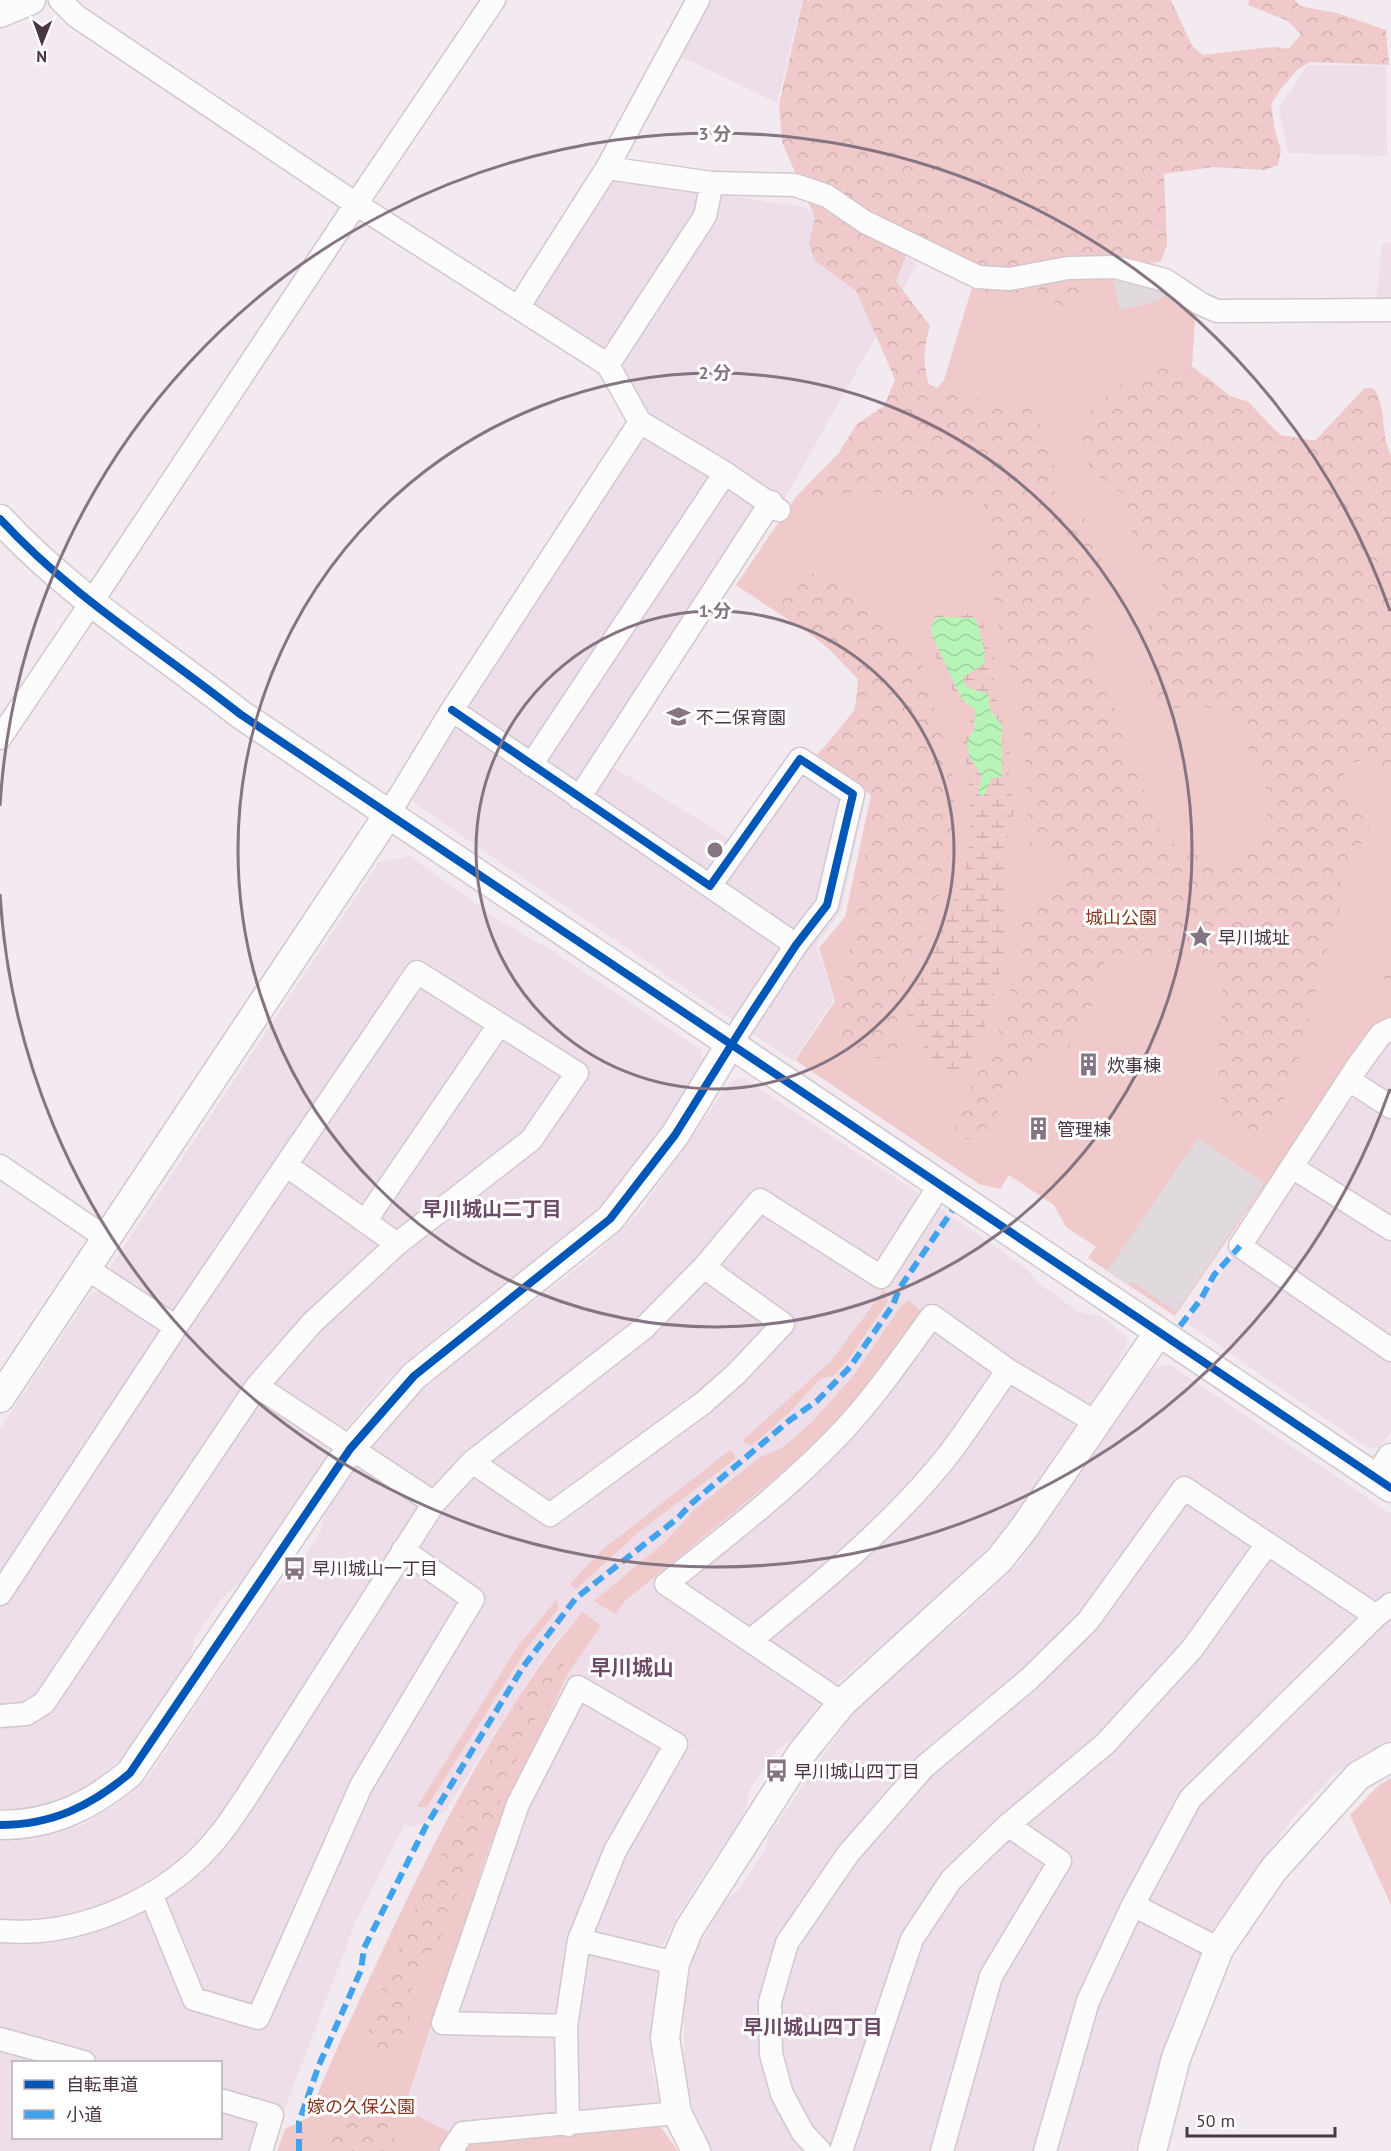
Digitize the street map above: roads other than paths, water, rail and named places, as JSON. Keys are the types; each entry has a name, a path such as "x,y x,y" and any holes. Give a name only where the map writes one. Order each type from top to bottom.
{"street":[{"path":"0,13 31,0"},
{"path":"60,0 75,16 356,204 519,306 608,365 640,422 775,506 579,798"},
{"path":"0,738 494,0"},
{"path":"519,306 607,168 698,0"},
{"path":"607,168 712,183 795,185 827,196 865,222 978,277 1009,279 1068,268 1116,267 1165,280 1201,304 1217,311 1391,310"},
{"path":"608,365 705,216 712,183"},
{"path":"0,1398 388,815 452,710 640,422"},
{"path":"531,765 725,473"},
{"path":"0,519 87,609 170,675 240,714 730,1045 941,1183 1159,1332 1387,1475"},
{"path":"0,542 51,590 87,609"},
{"path":"452,710 796,945"},
{"path":"0,1825 27,1825 77,1810 103,1796 130,1773 350,1449 414,1376 570,1254 610,1219 675,1135 730,1045 796,945 827,905 853,794 800,759 710,886"},
{"path":"0,1594 176,1327 417,972 577,1073 531,1140 397,1244 312,1323 257,1386 44,1703 26,1714 0,1716"},
{"path":"366,1220 499,1025"},
{"path":"1391,1029 1381,1034 1240,1246 1391,1350"},
{"path":"1349,1080 1391,1107"},
{"path":"286,1165 397,1244"},
{"path":"0,1166 106,1238"},
{"path":"1292,1167 1391,1229"},
{"path":"0,1931 63,1928 109,1915 151,1894 196,1859 221,1834 434,1503 472,1462 644,1328 704,1267 760,1200 881,1277 941,1183"},
{"path":"472,1462 550,1515 703,1403 736,1374 783,1324 704,1267"},
{"path":"86,1268 176,1327"},
{"path":"842,1703 666,1584 778,1495 837,1437 882,1384 932,1316 1008,1370 1097,1423"},
{"path":"696,2151 677,2113 665,2038 675,1963 689,1929 801,1754 842,1703 999,1560 1159,1332"},
{"path":"751,1640 831,1575 884,1524 944,1460 1008,1370"},
{"path":"257,1386 434,1503"},
{"path":"820,2151 802,2133 782,2094 771,2054 770,2002 787,1943 848,1854 924,1767 1029,1680 1088,1621 1184,1488 1267,1544 1384,1610 1190,1800 1133,1905 1088,2001 1046,2151"},
{"path":"841,2151 912,1939 951,1880 1008,1825 1105,1744 1192,1649 1267,1544"},
{"path":"151,1894 194,1999 258,2018 361,1786 473,1599 402,1550"},
{"path":"566,2026 443,2023 518,1804 578,1687 676,1744 615,1851 579,1940 566,2026 568,2125"},
{"path":"1152,2151 1176,2058 1219,1949 1281,1860 1358,1776 1391,1757"},
{"path":"942,2151 991,1976 1060,1861 1008,1825"},
{"path":"1133,1905 1219,1949"},
{"path":"579,1940 675,1963"},
{"path":"0,2039 80,2061"},
{"path":"222,2101 272,2115 261,2151"},
{"path":"451,2151 463,2133 568,2125 677,2113"}],"water":[{"path":"938,617 976,618 985,653 984,664 963,677 966,687 988,694 990,710 1002,725 1002,777 992,778 983,797 978,793 982,776 969,756 967,740 974,730 975,709 962,700 931,633 933,621"}],"place":[{"name":"不二保育園","path":"678,717"},
{"name":"早川城址","path":"1200,937"},
{"name":"炊事棟","path":"1089,1065"},
{"name":"管理棟","path":"1039,1129"},
{"name":"早川城山一丁目","path":"294,1568"},
{"name":"早川城山四丁目","path":"776,1771"}],"district":[{"name":"早川城山二丁目","path":"492,1209"},
{"name":"早川城山","path":"632,1667"},
{"name":"早川城山四丁目","path":"813,2027"}],"park label":[{"name":"城山公園","path":"1121,917"},
{"name":"嫁の久保公園","path":"361,2106"}]}
